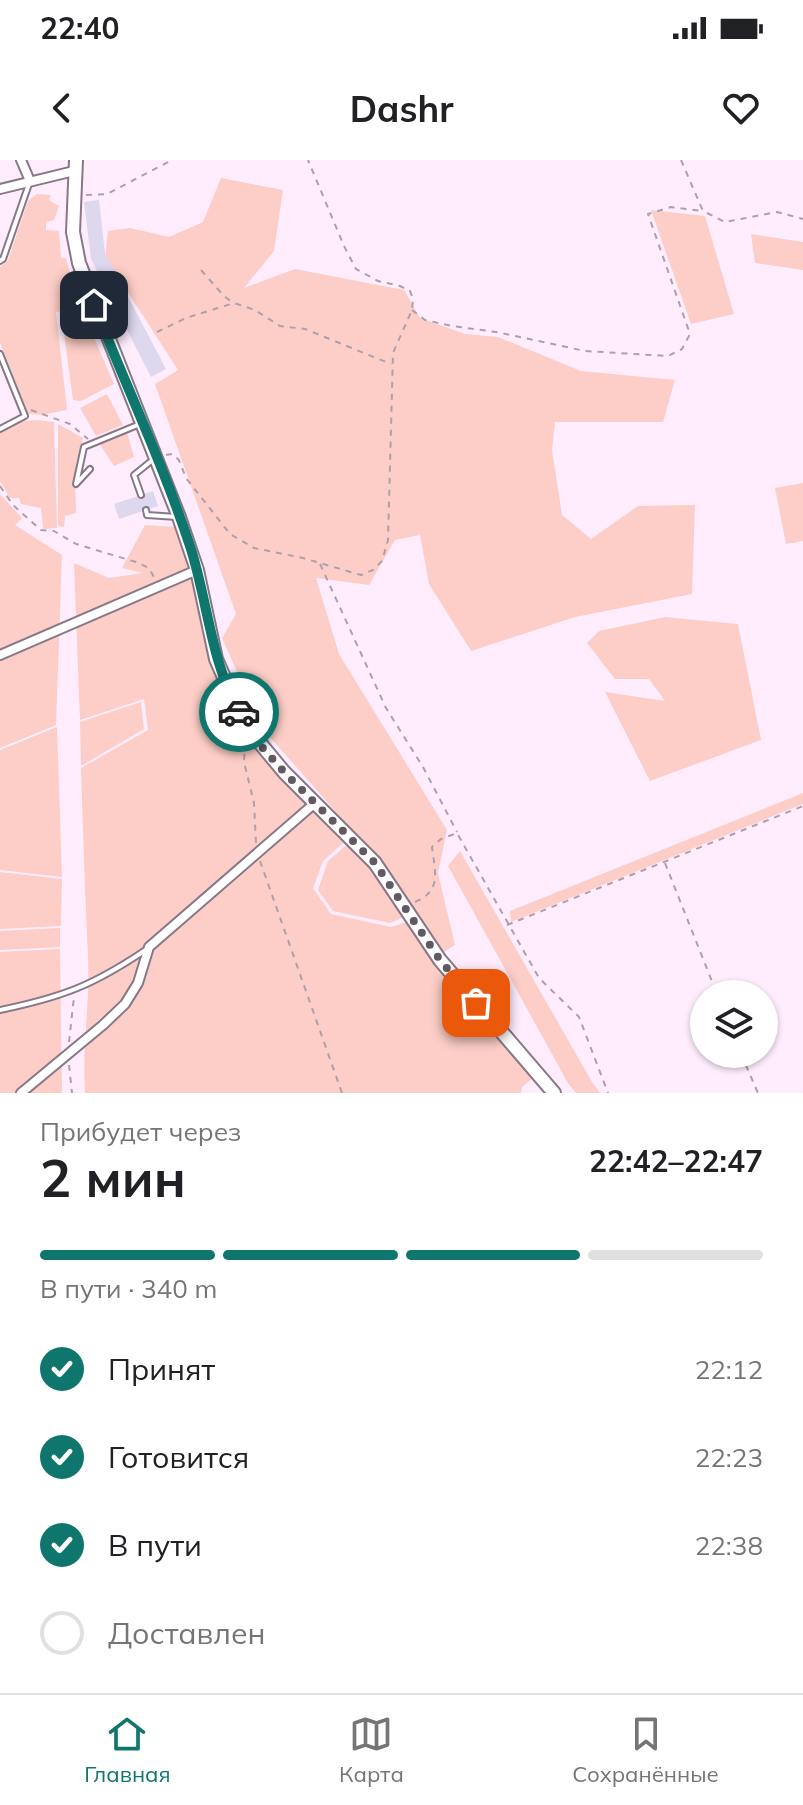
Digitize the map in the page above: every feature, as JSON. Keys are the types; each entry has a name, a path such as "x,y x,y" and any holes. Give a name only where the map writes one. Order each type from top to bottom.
{"street":[{"path":"21,160 30,181"},
{"path":"0,189 75,165 73,232 79,263 157,456 197,570 216,659 245,721 272,759 375,863 440,960 554,1093"},
{"path":"0,655 197,570"},
{"path":"21,1093 125,1004 138,983 149,947 315,803"}],"lane":[{"path":"0,261 30,181"},
{"path":"0,354 25,416 0,429"},
{"path":"90,469 76,484 84,447 142,423"},
{"path":"141,495 134,475 157,456"},
{"path":"146,510 147,515 179,517"},
{"path":"0,1010 74,992 110,974 149,947"}],"path":[{"path":"73,196 107,194 172,160"},
{"path":"157,456 172,454 179,460 186,478 230,534 254,548 320,562 361,575 373,570 382,561 389,524 392,365 413,299 410,291 378,281 356,269 308,160"},
{"path":"681,160 703,211"},
{"path":"412,310 425,320 585,351 668,356 682,349 690,334 648,214 671,207 703,211 725,222 777,212 803,219"},
{"path":"201,270 234,303 255,310 280,326 305,329 392,365"},
{"path":"157,332 186,318 234,303"},
{"path":"25,416 30,410 63,421 92,443"},
{"path":"0,486 13,505 41,530 54,531 76,544 149,568 159,587"},
{"path":"320,562 386,708 423,767 507,925 539,978 579,1017 608,1093"},
{"path":"245,721 244,762 254,803 257,853 342,1093"},
{"path":"507,925 803,806"},
{"path":"405,907 428,897 435,884 432,847 441,839 457,833"},
{"path":"664,862 711,980"},
{"path":"747,1068 758,1093"}],"shaded area":[{"path":"221,178 283,190 274,251 244,288 295,269 404,290 420,318 465,334 498,337 581,371 675,380 663,422 555,422 552,450 562,515 591,539 638,506 695,505 692,594 575,617 471,651 429,584 420,535 395,540 369,585 316,578 339,654 447,830 438,873 455,945 444,952 416,912 390,923 333,911 318,890 328,861 357,836 262,728 222,638 236,614 155,384 178,370 105,257 108,231 130,228 169,237 203,222"},
{"path":"37,194 51,195 49,200 59,206 54,220 46,222 46,230 59,231 61,258 66,258 72,281 66,283 68,310 56,312 67,410 41,415 28,414 0,343 0,267 8,260 28,201"},
{"path":"651,210 705,216 734,314 691,324"},
{"path":"751,234 803,242 803,270 755,263"},
{"path":"83,312 114,384 81,401 73,400 62,318"},
{"path":"107,394 123,425 96,436 80,408"},
{"path":"24,421 54,422 57,528 43,529 41,508 21,504 19,498 10,498 0,481 0,432"},
{"path":"58,424 83,438 75,477 76,513 65,516 64,527 58,526"},
{"path":"127,432 134,457 114,466 99,443"},
{"path":"803,483 803,541 786,544 775,488"},
{"path":"0,494 22,518 15,525 62,555 56,725 0,748"},
{"path":"145,525 176,527 192,581 205,646 224,697 246,740 343,843 323,861 313,888 331,914 391,927 407,922 437,965 533,1078 522,1087 521,1093 85,1093 88,975 81,768 148,730 144,699 80,720 74,563 109,578 143,573 122,568"},
{"path":"665,617 738,624 761,740 650,781 605,692 665,701 649,679 615,679 587,643 599,631"},
{"path":"141,702 144,729 81,766 80,722"},
{"path":"57,727 62,877 0,870 0,750"},
{"path":"803,793 803,804 511,922 510,911"},
{"path":"460,851 600,1093 576,1093 568,1083 448,866"},
{"path":"0,872 62,879 61,926 0,929"},
{"path":"60,928 60,947 0,950 0,931"},
{"path":"60,949 62,1093 0,1093 0,952"}],"building":[{"path":"99,200 105,253 166,369 151,377 91,259 84,202"},
{"path":"153,491 158,506 119,519 114,504"}],"way so far":[{"path":"239,712 261,746 284,772 375,863 440,960 476,1003"}],"route":[{"path":"94,305 157,456 190,547 216,659 239,712"}]}
